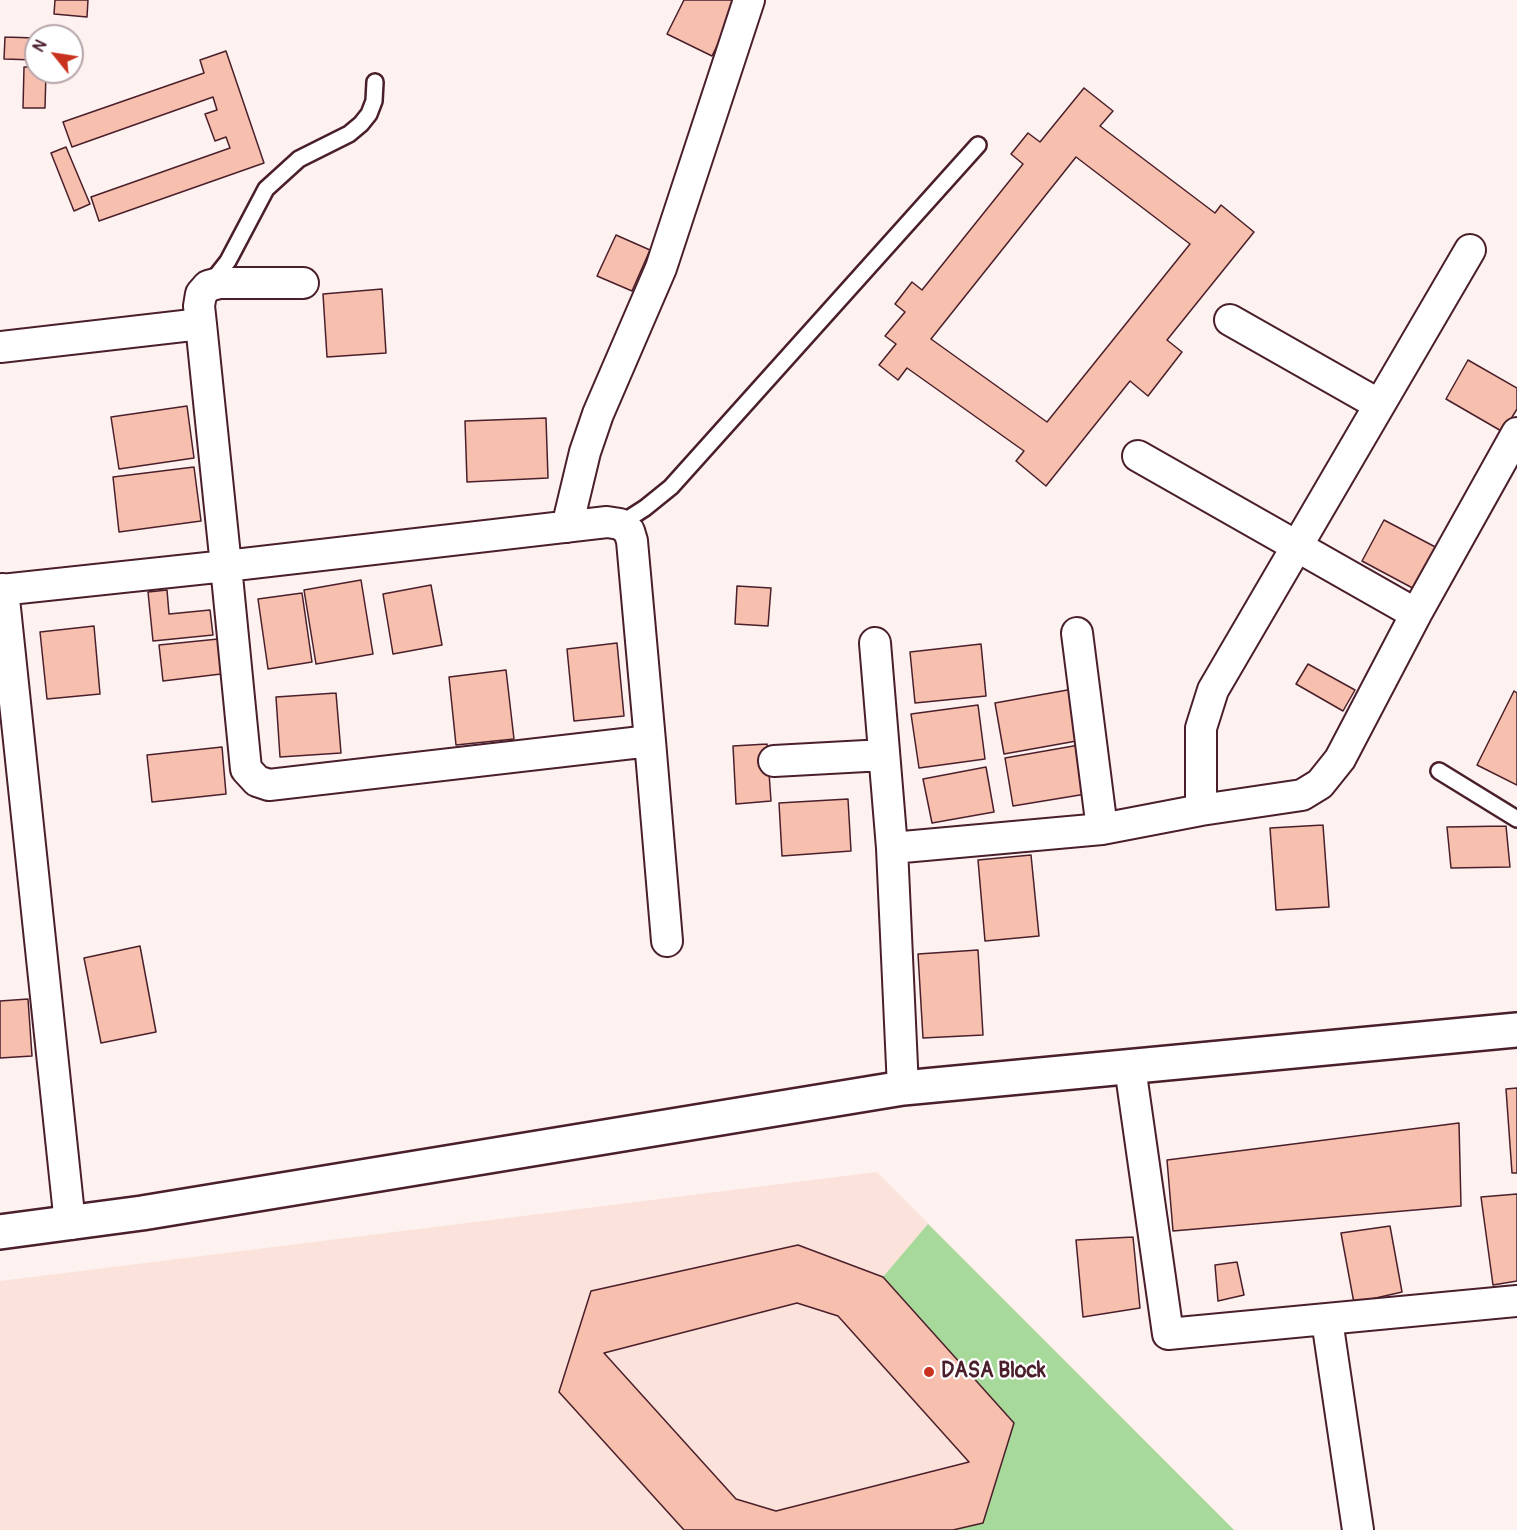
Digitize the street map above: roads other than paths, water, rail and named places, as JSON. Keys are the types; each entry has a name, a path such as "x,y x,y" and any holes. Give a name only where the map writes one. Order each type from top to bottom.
{"street":[{"path":"567,527 585,452 598,414 661,268 748,0"},
{"path":"1201,810 1203,714 1213,690 1295,545 1470,250"},
{"path":"303,284 219,283 208,286 201,294 199,306 246,769 257,781 269,785 650,741"},
{"path":"1230,320 1378,404"},
{"path":"1,340 201,324"},
{"path":"892,848 1102,829 1201,810 1302,795 1320,784 1340,759 1416,614 1517,433"},
{"path":"1138,456 1416,614"},
{"path":"70,1224 1,590 607,522 620,524 629,531 632,541 667,940"},
{"path":"1077,633 1102,829"},
{"path":"875,643 892,848 903,1088"},
{"path":"774,761 884,755"},
{"path":"0,1232 70,1224 903,1088 1517,1030"},
{"path":"1130,1066 1168,1334 1517,1301"},
{"path":"1327,1320 1358,1530"}],"lane":[{"path":"208,286 228,261 266,189 299,159 350,134 361,124 369,114 374,101 375,82"},
{"path":"620,524 671,488 978,145"},
{"path":"1439,771 1517,819"}],"place":[{"name":"DASA Block","path":"929,1372"}]}
